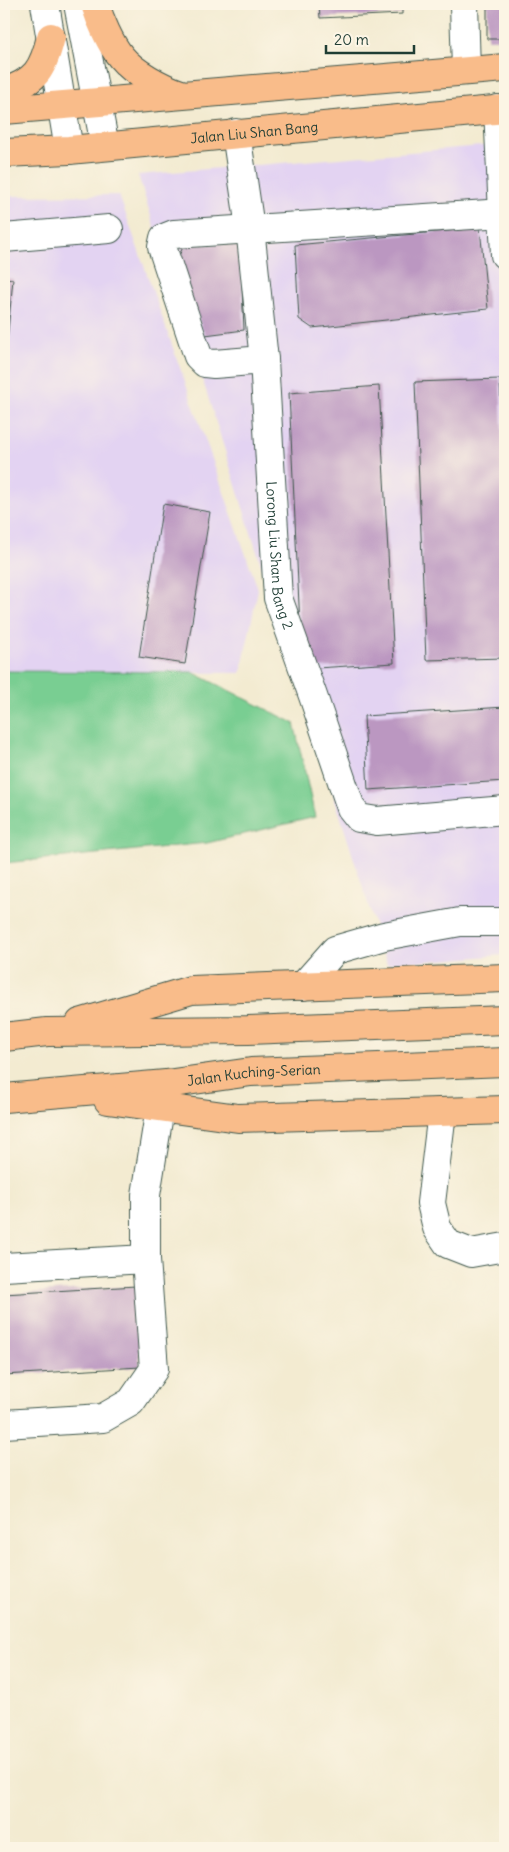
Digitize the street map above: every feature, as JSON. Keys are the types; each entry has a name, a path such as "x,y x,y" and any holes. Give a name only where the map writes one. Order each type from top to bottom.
{"main road":[{"path":"95,4 101,22 121,57 148,79 171,91 186,95"},
{"path":"4,92 32,79 46,58 51,37"},
{"path":"4,110 505,68"},
{"name":"Jalan Liu Shan Bang","path":"4,153 69,150 502,109"},
{"path":"47,1032 191,990 505,978"},
{"path":"4,1038 47,1032 248,1030 505,1020"},
{"name":"Jalan Kuching-Serian","path":"4,1098 166,1084 251,1072 505,1062"},
{"path":"53,1093 238,1118 505,1110"}],"street":[{"path":"45,4 69,150"},
{"path":"78,4 104,146"},
{"path":"464,4 466,70"},
{"path":"502,109 505,255"},
{"name":"Lorong Liu Shan Bang 2","path":"236,134 250,228 264,360 278,598 351,808 359,818 377,821 505,810"},
{"path":"264,360 214,364 205,363 198,356 162,247 164,238 174,234 250,228 504,213"},
{"path":"4,238 109,229"},
{"path":"303,986 335,950 384,936 460,922 505,922"},
{"path":"4,1424 103,1418 131,1402 154,1369 146,1259 146,1195 160,1108"},
{"path":"442,1112 431,1203 437,1228 448,1244 471,1253 505,1247"},
{"path":"4,1267 146,1259"}],"shaded area":[{"path":"505,144 505,955 387,964 138,175"},
{"path":"119,195 258,589 241,673 4,671 4,196"}],"green space":[{"path":"4,671 192,672 294,723 315,817 207,843 4,863"}],"building":[{"path":"319,4 402,4 402,14 320,18"},
{"path":"487,4 505,4 505,39 487,39"},
{"path":"480,228 488,309 312,328 299,319 295,245"},
{"path":"240,244 244,330 205,335 176,262 184,245"},
{"path":"4,278 13,279 5,363 4,363"},
{"path":"500,379 505,507 505,658 426,660 415,382"},
{"path":"379,386 394,663 317,668 300,626 289,393"},
{"path":"163,504 210,512 185,664 139,657"},
{"path":"505,707 505,781 368,790 364,716"},
{"path":"136,1286 140,1367 4,1375 4,1294"}]}
